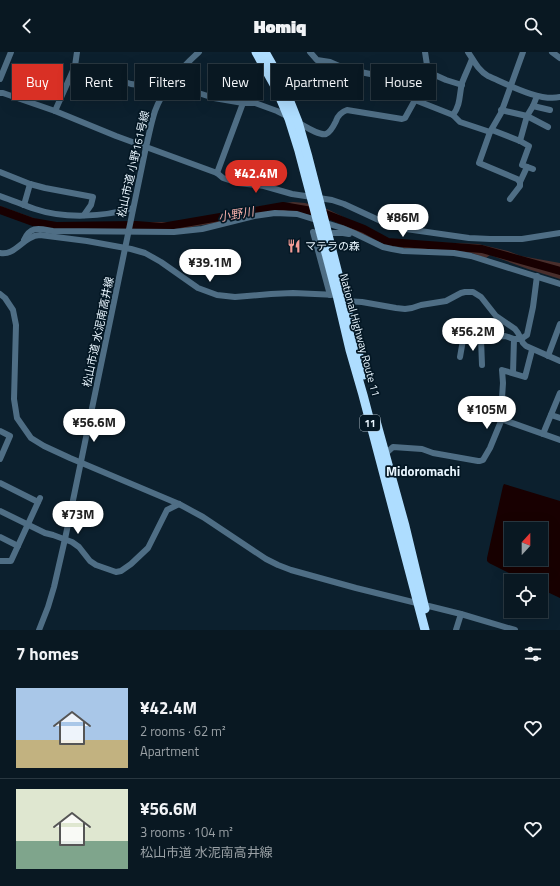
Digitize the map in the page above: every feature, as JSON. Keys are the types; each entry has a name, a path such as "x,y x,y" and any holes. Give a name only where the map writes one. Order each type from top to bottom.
{"highway":[{"name":"National Highway Route 11","path":"256,52 276,88 288,116 313,192"},
{"name":"National Highway Route 11","path":"265,52 283,84 298,122 320,220 345,301 382,457"},
{"name":"National Highway Route 11","path":"320,220 333,295 382,457 405,526 421,603 424,630"},
{"name":"National Highway Route 11","path":"421,603 431,630"}],"street":[{"path":"0,79 11,52"},
{"path":"75,64 77,52"},
{"name":"松山市道 小野161号線","path":"186,64 199,52"},
{"path":"310,52 317,60 330,62 346,69 371,74"},
{"path":"426,52 427,64"},
{"path":"468,52 482,72 488,76 537,96 552,99 560,97"},
{"path":"520,182 517,179 479,163 501,110 522,52"},
{"path":"552,52 560,58"},
{"path":"453,115 459,104 462,85 472,59"},
{"path":"55,111 71,75"},
{"path":"436,76 462,85"},
{"path":"0,93 55,111 116,136 217,173 223,178 238,183 264,186 292,194 332,200 356,209 383,222 406,229 469,238 490,239 522,239 560,233"},
{"path":"200,94 214,98 243,103 255,103 288,116 321,134 326,134 330,130 338,115 346,110 402,120 405,118 415,100 453,115 460,122 520,141 529,146 522,165 534,169"},
{"path":"520,141 527,116 537,96"},
{"name":"松山市道 小野161号線","path":"125,248 146,147 160,100"},
{"path":"217,173 243,103"},
{"path":"533,106 550,110"},
{"path":"501,110 527,116 548,127"},
{"path":"510,199 520,186 520,182 527,167"},
{"path":"0,172 30,184 92,197 91,205 84,215"},
{"path":"24,205 30,184"},
{"path":"0,196 36,210 62,215 104,215 134,208"},
{"path":"23,242 29,232 34,229 53,231 174,232 202,229 254,216 275,213 297,214 320,220 354,233 383,247 402,251 462,254 560,284"},
{"path":"313,232 333,295"},
{"path":"333,233 354,233"},
{"path":"0,253 14,250 34,235 87,241 125,248 145,253 161,262 198,288 217,295 333,295 345,301 362,302 405,309 446,301 461,293 473,292 481,297 496,316 515,329 518,333 513,372"},
{"name":"松山市道 水泥南高井線","path":"39,630 54,587 65,539 125,248"},
{"path":"518,339 527,336 537,276"},
{"path":"0,294 5,298 13,310 16,325 14,399 17,418 31,438 44,446 179,504 203,517 266,559 278,565 356,588 421,603 515,630"},
{"path":"548,356 560,324"},
{"path":"460,356 463,340 505,336 518,339 532,350 560,361"},
{"path":"481,339 482,365"},
{"path":"382,457 393,447 422,449 440,454 480,461 483,460 490,448 504,414 502,398 502,370 513,372 525,377 532,350"},
{"path":"543,434 560,393"},
{"path":"551,415 560,418"},
{"path":"501,419 560,440"},
{"path":"0,431 10,436 0,458"},
{"path":"0,483 39,500 10,561 0,561"},
{"path":"0,511 45,533 72,542 79,547 90,561 96,565 116,572 121,571 131,564 148,548 168,510 179,504"},
{"path":"0,537 18,546"},
{"path":"456,630 461,614"}],"shaded area":[{"path":"293,202 305,203 327,209 394,241 478,244 508,251 521,256 560,263 560,279 490,255 486,258 472,253 458,251 405,248 388,245 331,220 307,212 268,211 209,224 172,229 54,229 36,226 0,212 0,206 39,220 52,222 182,222 214,217 255,207"},
{"path":"504,484 560,501 560,598 548,592 548,574 511,574 489,563 487,558"}],"waterway":[{"name":"小野川","path":"0,210 33,222 56,226 136,225 162,227 283,206 323,213 364,229 388,242 482,249 560,271"}],"place":[{"name":"マテラの森","path":"294,246"}],"district":[{"name":"Midoromachi","path":"423,471"}]}
